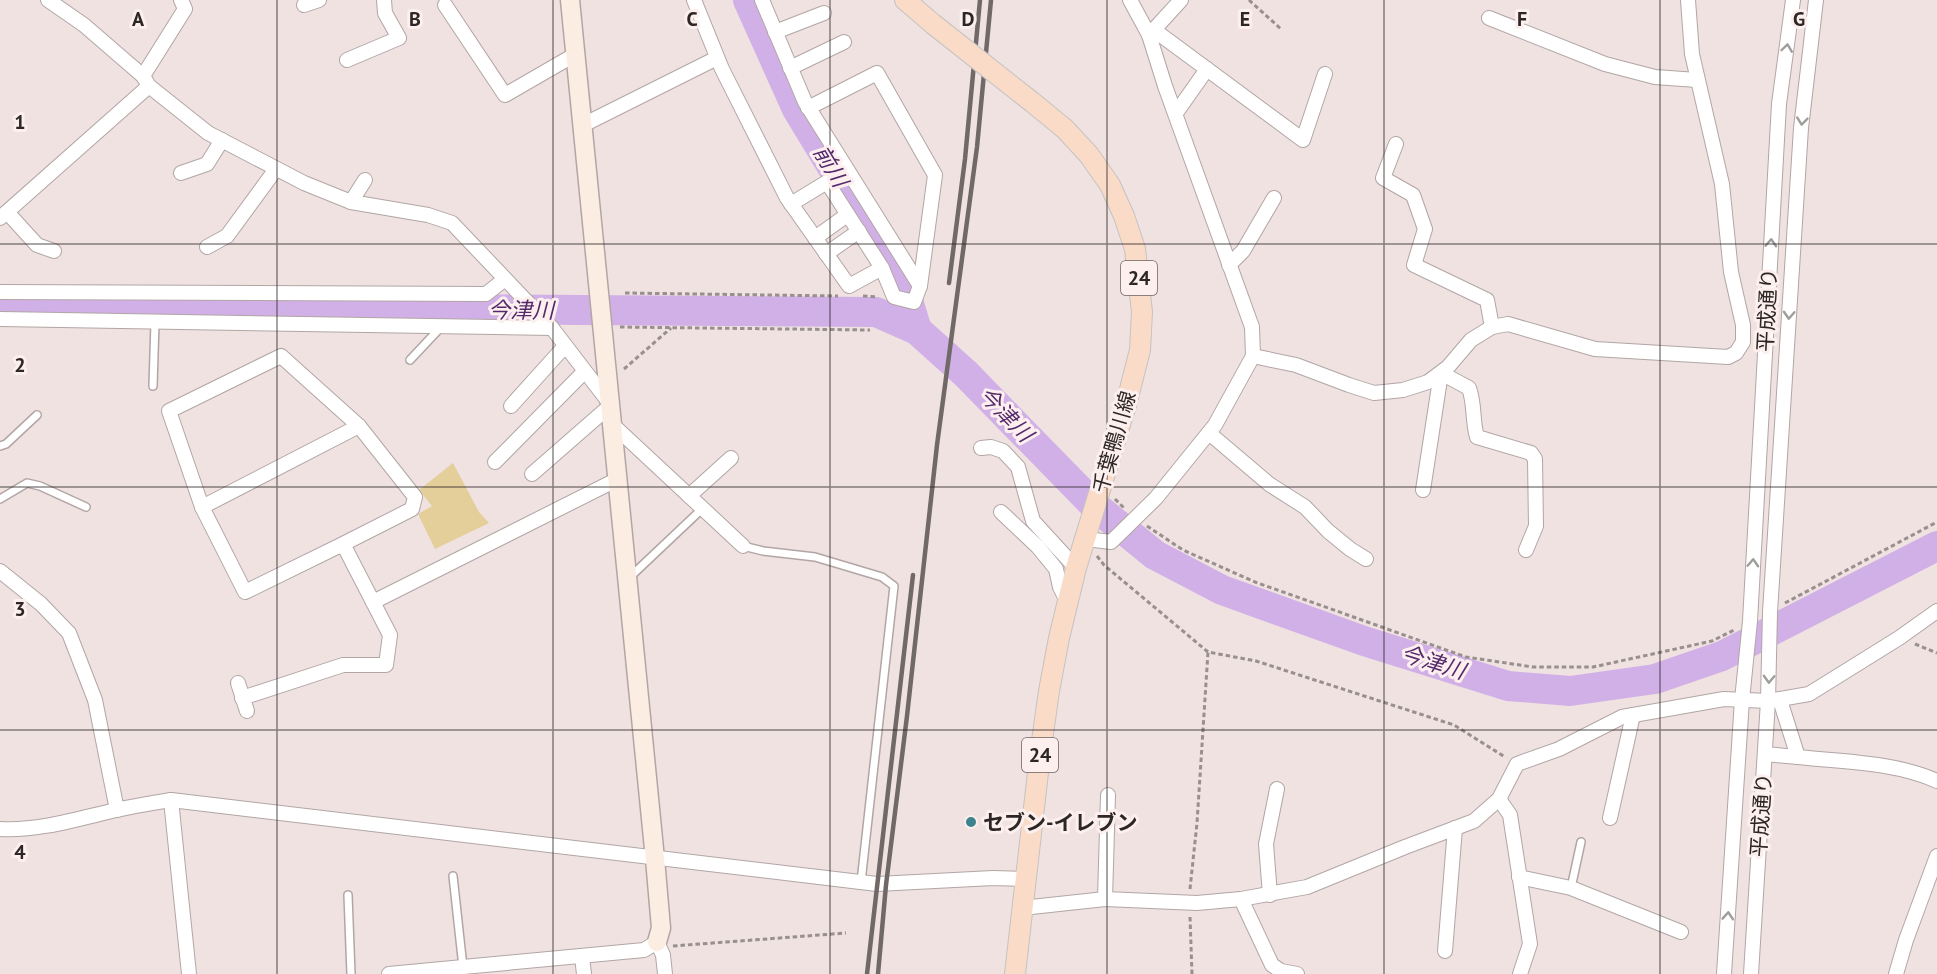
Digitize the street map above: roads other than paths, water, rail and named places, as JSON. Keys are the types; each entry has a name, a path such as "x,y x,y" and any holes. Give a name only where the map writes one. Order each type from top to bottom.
{"main road":[{"name":"千葉鴨川線","path":"904,0 1065,129 1089,155 1105,178 1124,216 1135,249 1142,312 1140,350 1108,492 1086,540 1067,601 1049,692 1015,974"}],"street":[{"path":"48,0 84,25 208,133 304,183 351,202 428,215 452,224 552,328 611,405"},
{"path":"54,251 37,246 3,215 146,81 185,9 181,0"},
{"path":"304,5 319,0"},
{"path":"347,60 399,38 385,13 384,0"},
{"path":"570,0 599,274 655,859 661,928 657,942 663,955 665,974"},
{"path":"694,0 717,58 791,204 826,254 849,286 882,268"},
{"path":"762,0 808,108 920,286"},
{"path":"1086,540 1112,542 1156,498 1209,434 1253,356 1252,327 1165,86 1152,32 1130,0"},
{"path":"1152,32 1181,0"},
{"path":"1253,356 1296,364 1349,386 1374,393 1403,390 1428,382 1448,367 1471,340 1492,327 1508,324 1595,349 1728,357 1736,353 1743,342 1743,325 1731,272 1722,184 1692,54 1688,0"},
{"name":"平成通り","path":"1724,974 1742,700 1750,621 1779,104 1793,0"},
{"name":"平成通り","path":"1751,974 1765,754 1774,701 1770,656 1770,612 1801,128 1816,0"},
{"path":"445,5 505,95 576,54"},
{"path":"775,32 824,13"},
{"path":"1489,18 1605,64 1655,76 1697,80"},
{"path":"1152,32 1207,69 1303,140 1325,74"},
{"path":"790,68 844,42"},
{"path":"583,125 717,58"},
{"path":"1176,113 1207,69"},
{"path":"791,204 827,182 882,268 894,297 914,302 920,286 935,175 877,73 808,108"},
{"path":"181,173 207,164 222,140"},
{"path":"1396,144 1383,178 1413,195 1425,229 1414,265 1487,300 1492,327"},
{"path":"207,247 227,236 276,168"},
{"path":"351,202 365,180"},
{"path":"1229,265 1243,251 1274,198"},
{"path":"815,238 847,215"},
{"path":"826,254 859,231"},
{"path":"0,292 486,294 505,279"},
{"path":"0,320 552,328"},
{"path":"1741,345 1787,348"},
{"path":"511,406 565,346"},
{"path":"281,356 359,426 415,497 412,508 245,592 202,507 169,411 281,356"},
{"path":"495,462 584,372"},
{"path":"1423,490 1440,372"},
{"path":"1440,372 1469,388 1477,437 1531,453 1535,459 1536,526 1526,550"},
{"path":"532,474 611,405"},
{"path":"613,424 743,546"},
{"path":"202,507 359,426"},
{"path":"1209,434 1269,484 1305,507 1328,531 1366,559"},
{"path":"981,448 991,447 1003,451 1018,467 1033,521 1076,568"},
{"path":"689,496 731,458"},
{"path":"373,602 618,479"},
{"path":"1001,512 1038,547 1056,569 1060,587 1067,601"},
{"path":"238,683 244,704 343,665 386,665 390,635 344,544"},
{"path":"0,571 41,604 69,633 95,700 117,810"},
{"path":"1022,908 1105,899 1189,903 1241,899 1307,887 1474,821 1499,799 1517,764 1559,749 1623,717 1724,699 1774,701 1809,694 1899,638 1937,611"},
{"path":"1774,701 1798,758"},
{"path":"1610,818 1633,716"},
{"path":"1765,754 1877,765 1918,772 1937,781"},
{"path":"1270,895 1266,844 1277,789"},
{"path":"1105,899 1108,795"},
{"path":"1499,799 1510,815 1530,944 1520,974"},
{"path":"0,829 64,824 117,810 171,800 886,885 993,878 1026,879"},
{"path":"171,800 189,974"},
{"path":"1445,951 1455,828"},
{"path":"1896,974 1906,940 1933,882 1937,856"},
{"path":"1519,877 1571,888 1681,932"},
{"path":"1241,899 1272,965 1281,971 1297,974"},
{"path":"389,974 644,950 657,942"},
{"path":"582,957 584,974"}],"lane":[{"path":"153,386 155,322"},
{"path":"410,360 441,327"},
{"path":"0,446 6,444 37,415"},
{"path":"0,499 27,483 40,486 87,507"},
{"path":"628,579 703,508"},
{"path":"743,546 815,557 882,577 894,586 861,882"},
{"path":"1571,888 1581,842"},
{"path":"453,876 463,967"},
{"path":"348,894 351,974"}],"waterway":[{"name":"前川","path":"748,0 797,109 903,284 917,330"},
{"name":"今津川","path":"0,306 876,312 917,330 966,374 1096,507 1155,555 1222,590 1364,641 1508,686 1570,691 1655,679 1722,656 1937,546"}],"railway":[{"path":"949,283 965,159 980,0"},
{"path":"878,974 886,885 937,445 977,147 991,0"},
{"path":"867,974 913,575"}],"place":[{"name":"セブン-イレブン","path":"971,822"}]}
